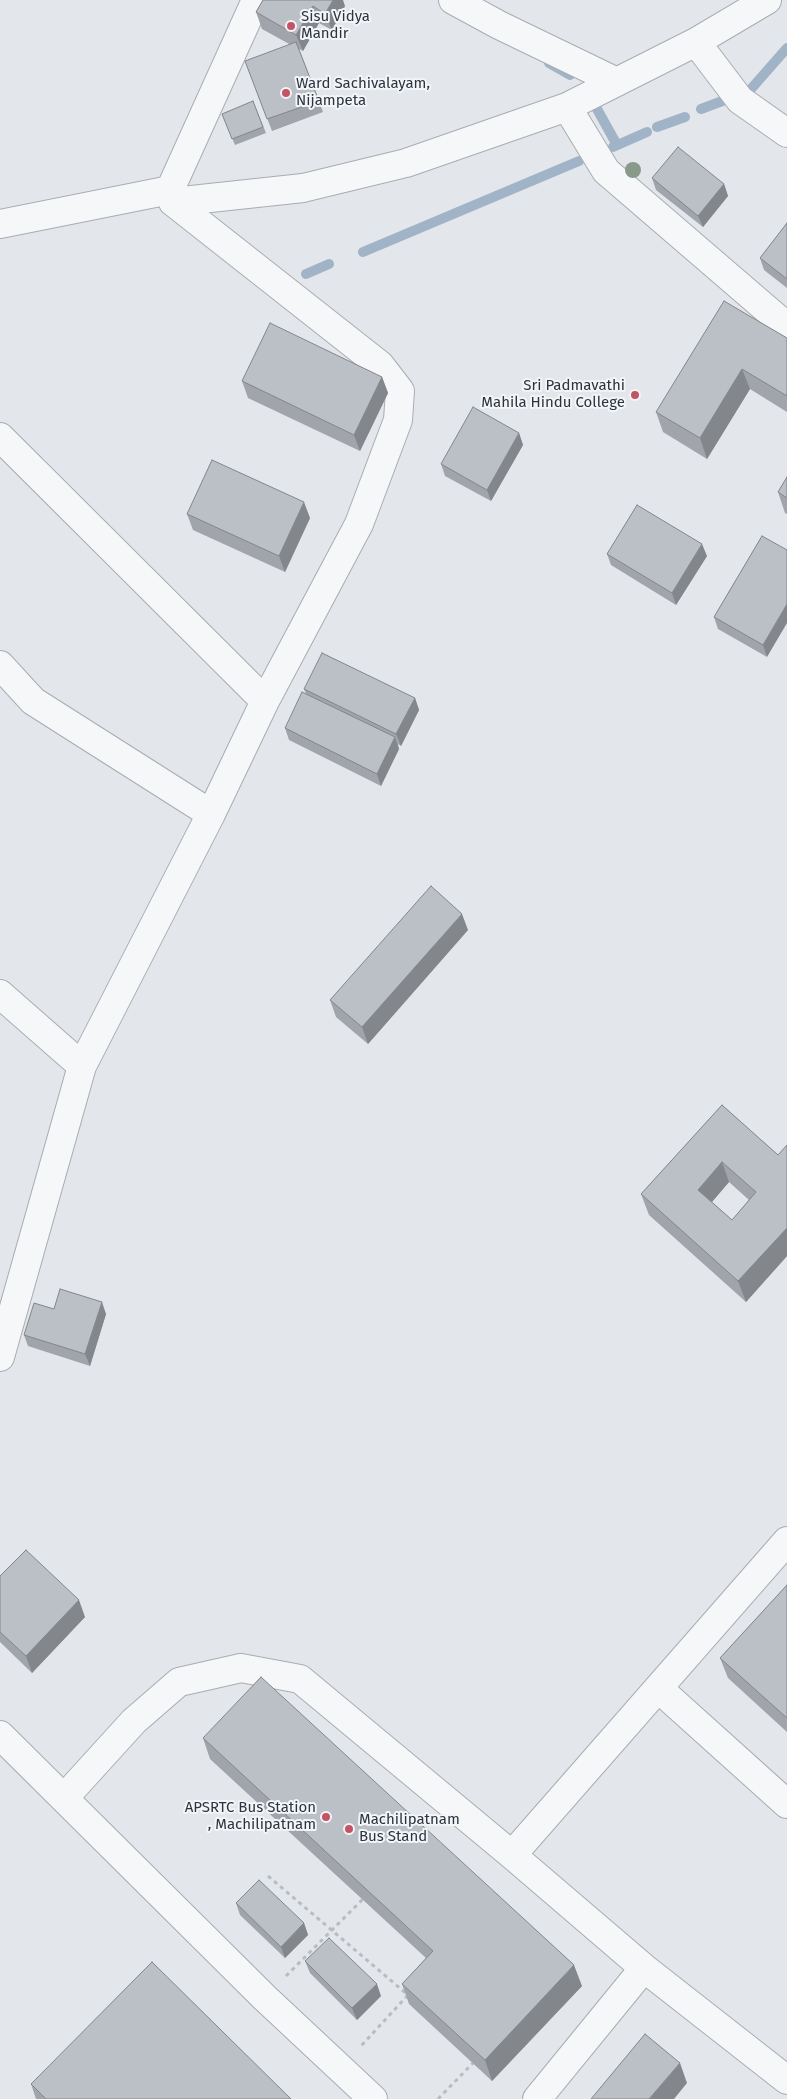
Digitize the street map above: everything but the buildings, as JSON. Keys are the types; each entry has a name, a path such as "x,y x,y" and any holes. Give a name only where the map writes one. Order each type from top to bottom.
{"street":[{"path":"172,196 256,0"},
{"path":"453,0 499,26 617,82"},
{"path":"0,224 172,196 303,188 406,164 567,107 696,42 767,0"},
{"path":"696,42 740,100 787,133"},
{"path":"567,107 606,171 785,325"},
{"path":"0,1357 82,1066 211,814 265,701 359,524 398,420 400,391 380,365 172,196"},
{"path":"0,437 265,701"},
{"path":"0,665 32,701 211,814"},
{"path":"0,994 82,1066"},
{"path":"512,1855 787,1541"},
{"path":"64,1798 134,1721 179,1682 241,1668 300,1679 512,1855 644,1968 787,2080"},
{"path":"658,1688 787,1804"},
{"path":"0,1735 265,1998 372,2099"},
{"path":"537,2099 644,1968"}],"path":[{"path":"268,1876 408,1995 340,2069"},
{"path":"265,1998 363,1899"},
{"path":"438,2099 473,2063"}],"waterway":[{"path":"751,89 787,48"},
{"path":"549,63 570,75"},
{"path":"701,109 725,100"},
{"path":"597,109 617,145"},
{"path":"657,127 685,117"},
{"path":"613,147 647,132"},
{"path":"363,252 579,161"},
{"path":"306,274 329,264"}],"place":[{"name":"Sisu Vidya Mandir","path":"291,26"},
{"name":"Ward Sachivalayam, Nijampeta","path":"286,93"},
{"name":"Sri Padmavathi Mahila Hindu College","path":"635,395"},
{"name":"APSRTC Bus Station , Machilipatnam","path":"326,1817"},
{"name":"Machilipatnam Bus Stand","path":"349,1829"}]}
